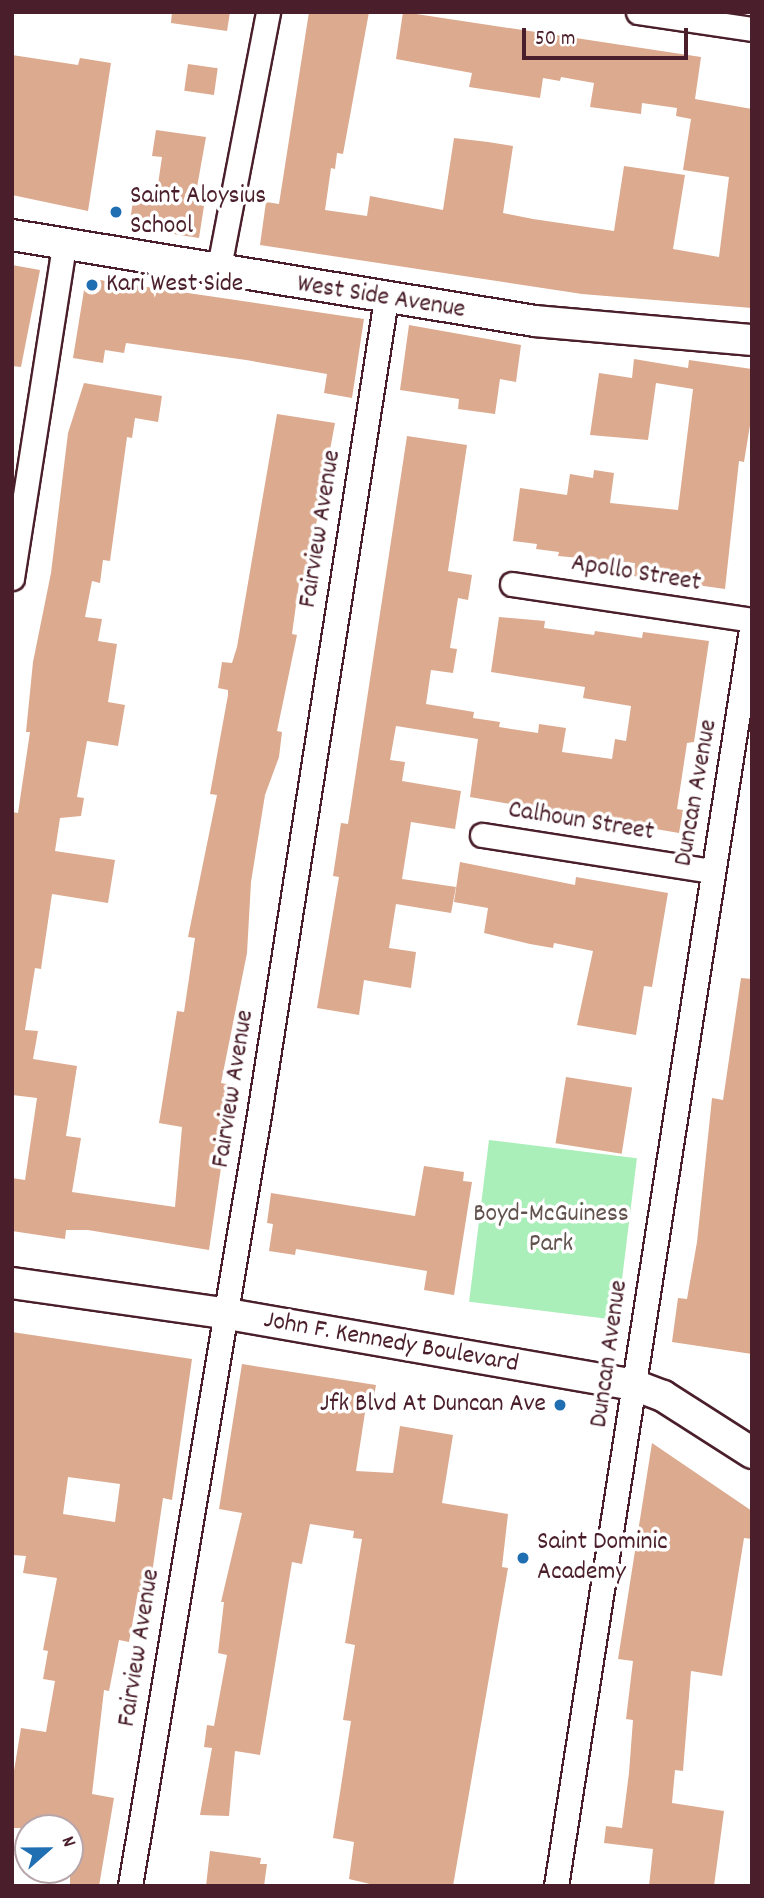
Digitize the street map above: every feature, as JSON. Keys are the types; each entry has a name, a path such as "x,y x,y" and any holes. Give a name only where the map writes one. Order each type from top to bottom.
{"main road":[{"name":"West Side Avenue","path":"12,235 218,272 535,321 752,341"},
{"name":"John F. Kennedy Boulevard","path":"12,1283 222,1313 634,1385 663,1396 752,1453"}],"street":[{"path":"218,272 268,12"},
{"path":"638,12 752,29"},
{"path":"12,578 64,246"},
{"name":"Fairview Avenue","path":"130,1886 222,1313 260,1108 386,299"},
{"name":"Apollo Street","path":"512,584 752,622"},
{"name":"Duncan Avenue","path":"556,1886 752,622"},
{"name":"Calhoun Street","path":"482,835 712,871"}],"green space":[{"name":"Boyd-McGuiness Park","path":"489,1140 637,1158 617,1320 469,1302"}],"building":[{"path":"172,12 230,12 227,31 171,23"},
{"path":"309,12 369,12 343,154 337,153 335,169 331,168 325,210 367,216 370,196 443,210 454,138 488,142 513,146 503,213 533,219 614,231 624,166 685,175 673,249 719,257 729,177 683,170 691,119 676,116 677,108 642,103 641,114 590,107 594,83 561,77 560,81 543,78 540,98 469,87 472,73 396,59 403,12 701,57 695,99 752,109 752,308 582,294 260,245 266,202 279,204"},
{"path":"12,55 78,65 80,58 111,63 88,211 12,195"},
{"path":"188,64 218,68 214,95 184,91"},
{"path":"156,130 206,137 194,204 204,206 199,238 129,227 134,195 156,198 162,157 152,156"},
{"path":"12,265 40,270 21,367 12,366"},
{"path":"86,278 364,319 352,398 324,393 327,374 246,360 126,343 124,353 105,350 103,363 73,358"},
{"path":"409,325 521,345 516,382 500,379 495,414 458,409 459,399 400,390"},
{"path":"634,359 688,368 689,360 752,369 752,413 744,462 739,461 725,589 633,576 635,563 558,556 559,552 536,549 537,544 513,541 520,488 567,495 570,474 593,478 594,470 614,473 610,503 678,510 693,389 656,383 648,440 590,435 599,373 632,378"},
{"path":"84,383 162,396 158,422 135,418 132,438 127,437 110,561 103,560 100,583 92,581 85,617 102,619 98,641 117,644 108,702 125,705 118,746 87,741 77,797 84,798 81,816 60,818 55,851 115,860 108,903 52,894 41,969 35,968 25,1030 38,1031 33,1059 77,1066 66,1136 81,1138 72,1192 175,1207 182,1127 159,1123 177,1011 184,1012 195,938 188,937 217,795 210,794 228,695 228,690 218,688 222,662 232,663 237,647 277,414 335,423 305,584 299,583 292,634 297,635 277,731 282,732 279,757 265,795 251,882 247,953 221,1083 233,1085 209,1250 88,1230 66,1230 65,1239 12,1231 12,1178 25,1180 37,1098 12,1095 12,812 18,813 30,732 26,732 33,662 51,573 68,433"},
{"path":"407,436 467,445 448,571 472,575 468,600 458,598 450,648 457,649 453,673 431,670 426,704 474,712 473,718 500,722 499,727 538,733 539,724 566,728 562,752 612,759 615,739 626,741 631,706 583,698 585,687 491,672 499,617 545,621 544,628 594,635 595,631 642,638 643,632 709,641 694,742 687,743 677,809 683,810 679,833 470,797 478,739 396,726 390,760 405,762 402,781 461,791 455,829 411,822 402,879 456,887 451,913 396,904 389,948 416,952 411,988 364,980 359,1015 317,1008 339,877 333,876 341,823 348,824"},
{"path":"460,862 575,885 576,877 668,893 652,987 644,986 636,1035 577,1025 593,951 554,943 553,948 484,933 488,908 454,902"},
{"path":"741,978 752,979 752,1354 672,1342 678,1298 687,1299 697,1242 712,1098 723,1100"},
{"path":"566,1077 632,1087 622,1154 556,1143"},
{"path":"424,1166 464,1172 463,1181 472,1182 454,1295 424,1290 427,1271 296,1249 295,1255 269,1251 273,1224 267,1223 271,1193 415,1216"},
{"path":"12,1332 192,1359 172,1500 163,1498 149,1594 138,1592 129,1642 119,1640 109,1691 104,1690 92,1794 114,1798 99,1886 70,1886 84,1884 84,1814 14,1814 12,1828 12,1783 21,1728 46,1732 55,1681 43,1679 48,1651 43,1650 57,1578 23,1573 26,1556 12,1555","holes":["68,1477 120,1484 115,1522 63,1514"]},
{"path":"242,1364 376,1385 372,1407 366,1406 356,1471 393,1473 400,1426 453,1435 442,1503 508,1514 502,1567 508,1568 453,1886 378,1886 349,1879 354,1842 333,1838 351,1721 343,1720 355,1645 345,1643 362,1539 353,1538 354,1531 310,1524 302,1564 292,1562 260,1755 235,1751 229,1816 200,1815 212,1748 204,1747 207,1725 214,1726 227,1655 218,1653 224,1602 221,1602 242,1513 219,1509"},
{"path":"652,1443 752,1511 752,1539 744,1538 722,1676 691,1671 683,1771 675,1770 672,1803 724,1811 714,1886 649,1886 653,1849 604,1843 606,1826 622,1828 629,1773 633,1720 626,1719 633,1661 618,1659"},
{"path":"210,1851 261,1858 260,1864 267,1864 264,1886 206,1886"}],"place":[{"name":"Saint Aloysius School","path":"116,212"},
{"name":"Kari West Side","path":"92,285"},
{"name":"Jfk Blvd At Duncan Ave","path":"560,1405"},
{"name":"Saint Dominic Academy","path":"523,1558"}]}
